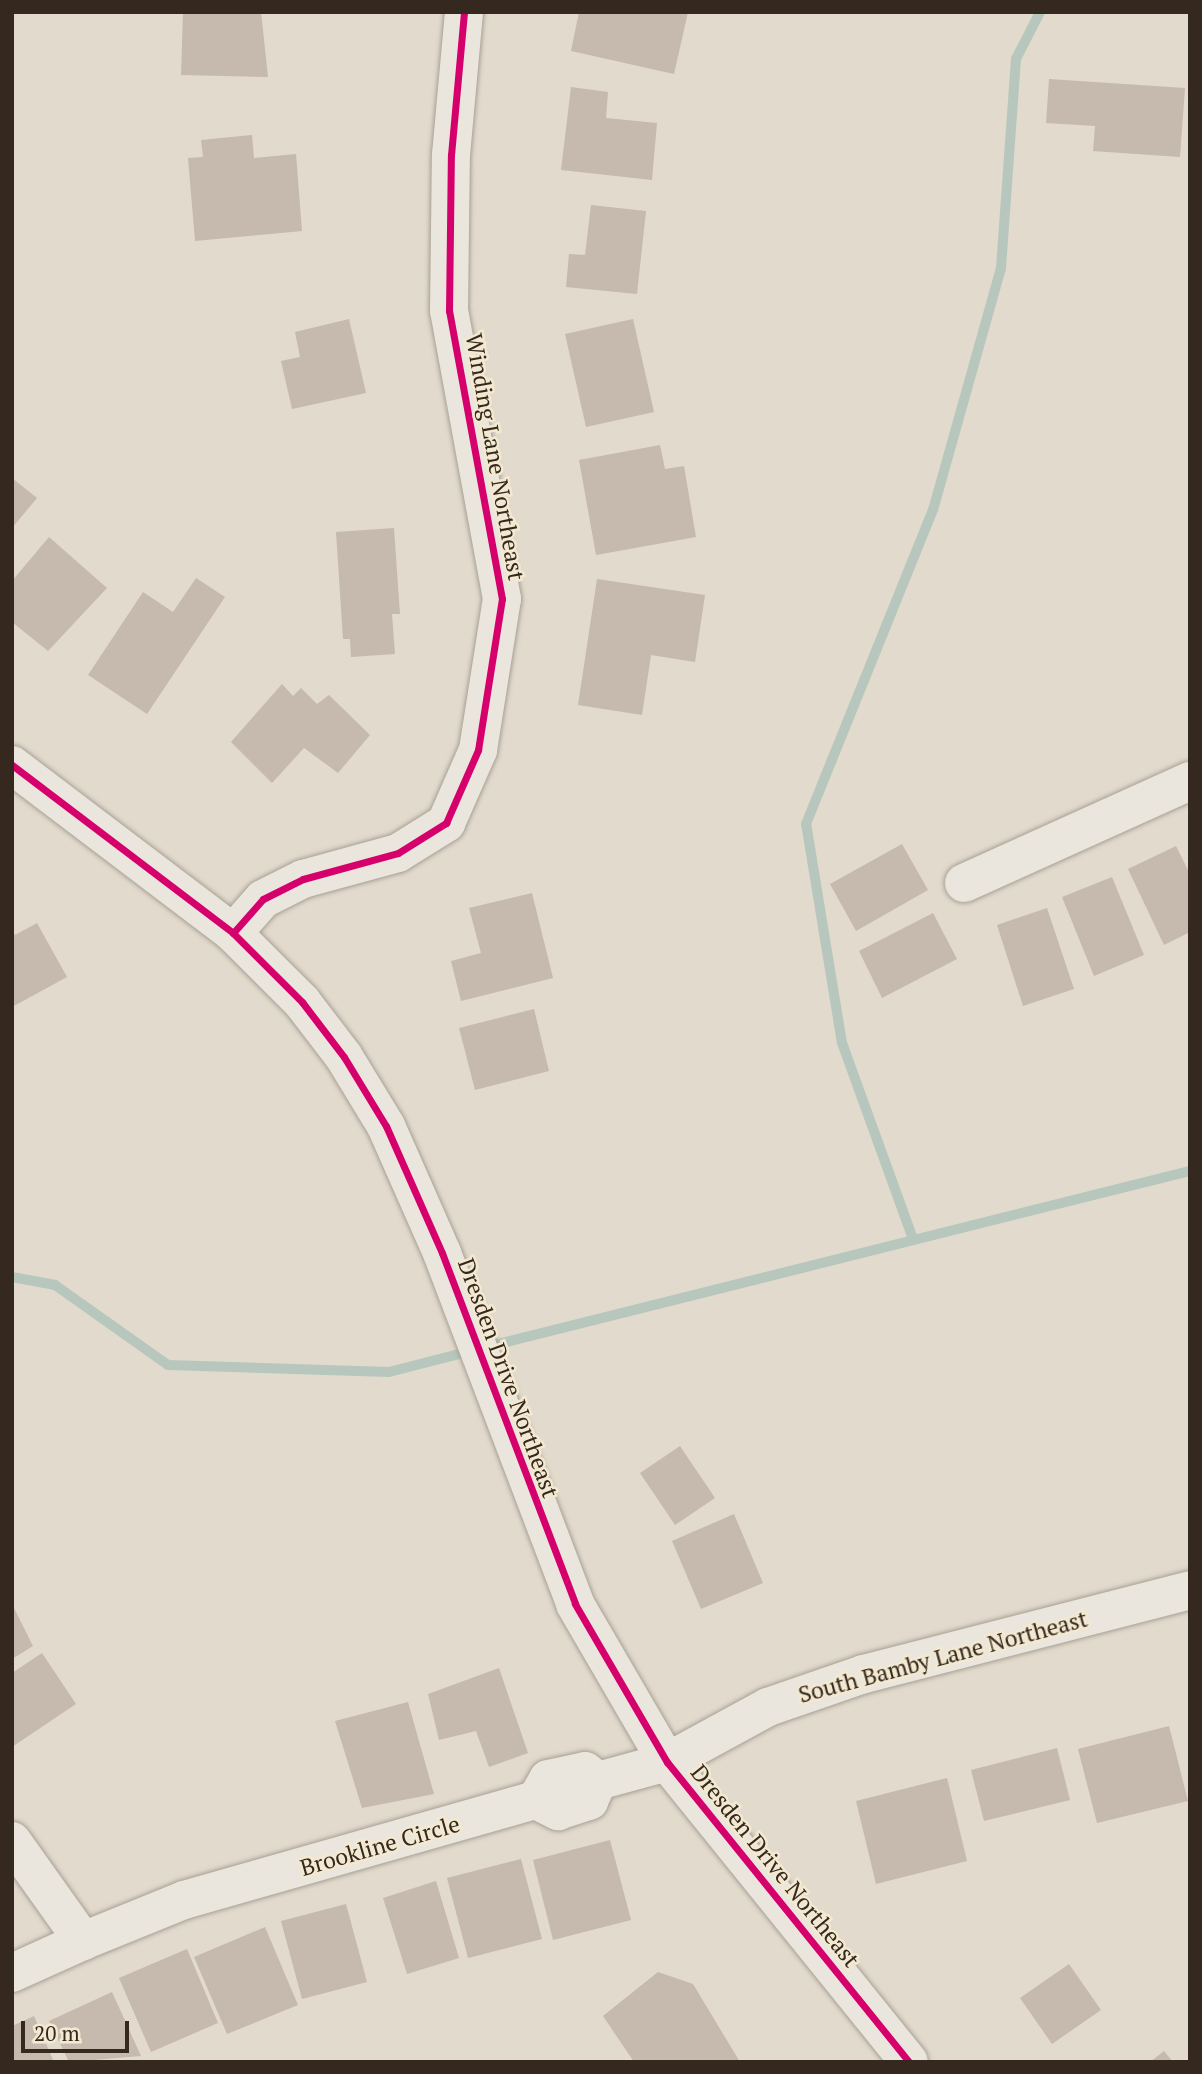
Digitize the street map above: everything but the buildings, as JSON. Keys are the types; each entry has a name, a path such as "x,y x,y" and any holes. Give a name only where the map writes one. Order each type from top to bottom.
{"street":[{"name":"Winding Lane Northeast","path":"233,933 263,899 303,879 398,853 446,823 478,750 502,599 449,311 451,155 464,12"},
{"name":"Dresden Drive Northeast","path":"12,765 233,933 302,1002 386,1126 575,1604 667,1762 909,2062"},
{"path":"964,883 1190,781"},
{"name":"South Bamby Lane Northeast","path":"667,1762 768,1707 864,1674 1190,1590"},
{"name":"Brookline Circle","path":"12,1973 184,1900 536,1800 558,1811 589,1801 598,1782 667,1762"},
{"path":"12,1841 83,1941"}],"waterway":[{"path":"913,1239 842,1043 806,824 933,510 1001,268 1016,59 1040,12"},
{"path":"486,1347 1190,1171"},
{"path":"12,1277 55,1285 168,1365 389,1372 471,1351"}],"cycle path":[{"path":"233,933 263,899 303,879 398,853 446,823 478,750 502,599 449,311 451,155 464,12"},
{"path":"12,765 233,933 302,1002 344,1057 386,1126 442,1253 575,1604 667,1762 909,2062"}]}
